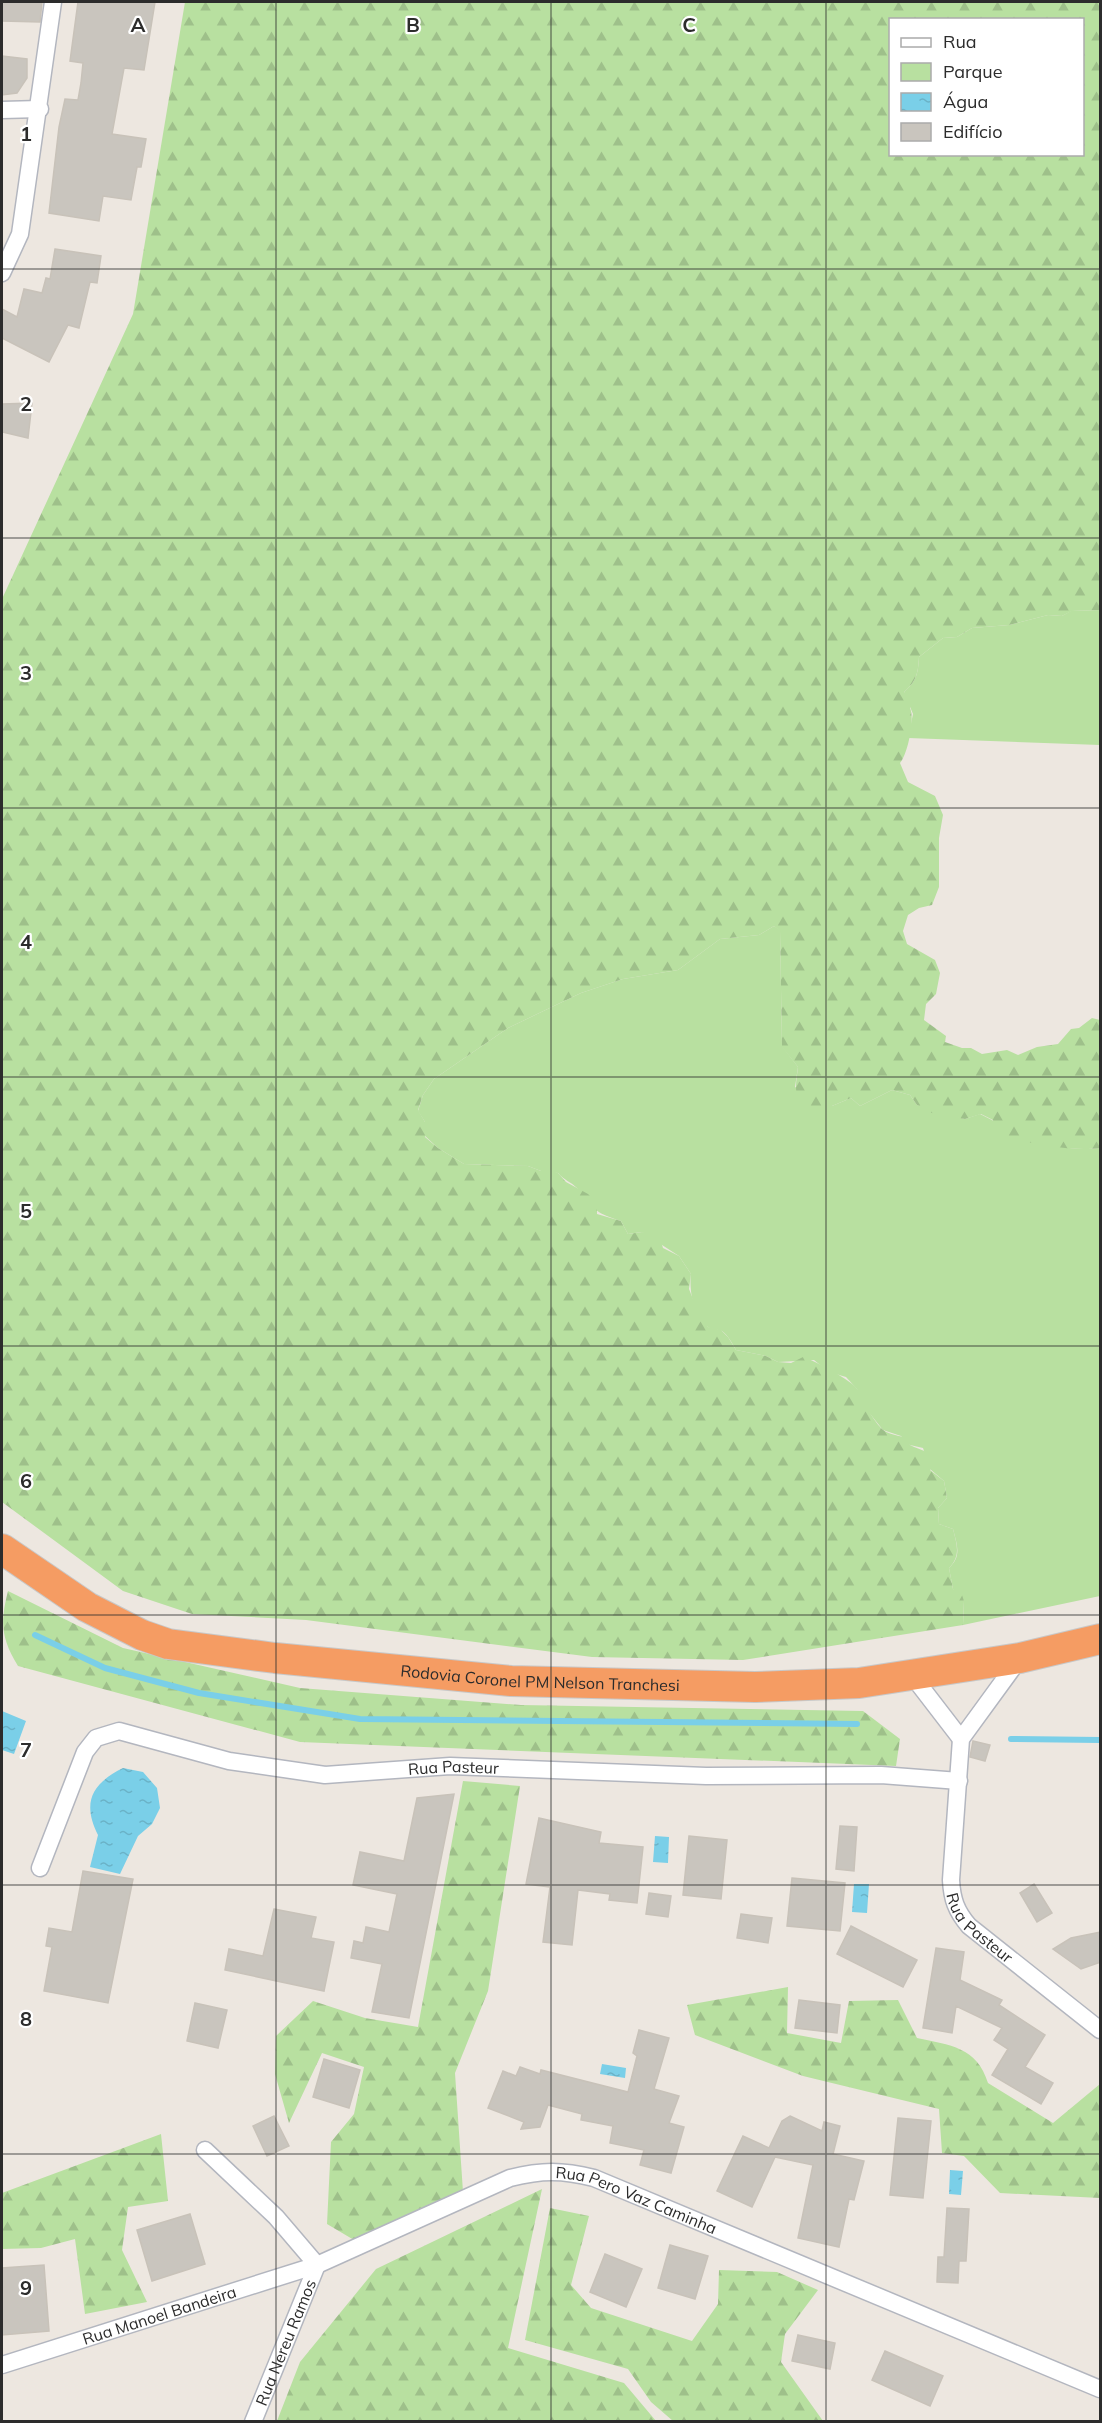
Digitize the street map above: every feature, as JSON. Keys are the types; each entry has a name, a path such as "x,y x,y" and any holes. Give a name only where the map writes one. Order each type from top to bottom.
{"highway":[{"name":"Rodovia Coronel PM Nelson Tranchesi","path":"2,1551 87,1607 142,1635 188,1647 447,1676 580,1685 755,1687 859,1683 1020,1659 1101,1639"}],"street":[{"path":"2,273 20,234 40,110 53,2"},
{"path":"2,110 40,110"},
{"path":"911,1674 961,1739 1020,1659"},
{"name":"Rua Pasteur","path":"40,1868 85,1752 96,1738 119,1731 229,1761 325,1775 450,1766 706,1776 881,1775 959,1781"},
{"name":"Rua Pasteur","path":"961,1739 951,1880 957,1911 969,1926 1101,2030"},
{"path":"205,2150 276,2217 317,2265"},
{"name":"Rua Pero Vaz Caminha","path":"317,2265 510,2178 539,2171 570,2172 594,2178 1101,2389"},
{"name":"Rua Manoel Bandeira","path":"2,2365 317,2265"},
{"name":"Rua Nereu Ramos","path":"253,2421 317,2265"}],"green space":[{"path":"185,2 1100,2 1100,610 1072,611 1062,616 1048,615 1009,625 972,628 957,637 943,638 919,657 916,676 904,692 913,703 910,708 912,720 910,736 906,752 900,763 908,782 935,796 943,815 939,838 939,887 932,905 919,908 908,915 903,931 907,944 935,960 940,973 936,994 926,1004 924,1020 946,1036 945,1042 962,1048 971,1048 982,1054 1007,1050 1018,1055 1037,1047 1058,1044 1071,1029 1079,1028 1092,1018 1100,1020 1100,1148 1061,1148 1006,1137 995,1133 993,1120 981,1114 965,1119 932,1113 917,1105 910,1095 892,1090 860,1106 851,1098 832,1106 807,1109 797,1095 798,1067 782,1047 780,931 774,926 759,935 720,939 678,970 623,979 581,993 508,1028 434,1079 423,1095 418,1110 425,1122 425,1137 464,1164 528,1166 541,1171 550,1170 588,1194 597,1203 597,1214 621,1221 628,1234 642,1232 659,1235 663,1248 679,1256 691,1274 689,1289 700,1317 708,1327 721,1330 736,1350 766,1356 778,1362 791,1363 803,1357 824,1366 855,1386 871,1415 882,1429 887,1433 908,1439 910,1445 928,1454 934,1466 930,1470 944,1481 947,1498 938,1508 939,1524 953,1529 956,1540 957,1555 949,1568 953,1589 961,1592 964,1601 963,1625 743,1660 592,1657 306,1620 192,1614 123,1591 2,1502 2,599 133,314"},
{"path":"1100,610 1100,745 908,738 913,714 904,692 916,676 919,657 943,638 957,637 972,628 1009,625 1048,615 1062,616 1071,611"},
{"path":"774,926 780,930 782,1046 798,1067 795,1087 832,1106 851,1098 860,1106 892,1090 910,1095 917,1105 965,1119 980,1114 1023,1135 1053,1145 1068,1148 1100,1148 1100,1596 963,1625 964,1601 953,1589 949,1568 957,1555 956,1540 953,1529 939,1524 938,1508 947,1498 944,1481 930,1469 923,1448 910,1445 901,1436 883,1430 863,1405 857,1389 846,1377 829,1372 814,1360 778,1362 766,1356 736,1350 724,1333 711,1329 699,1317 692,1295 691,1274 679,1256 642,1232 628,1234 621,1221 595,1209 577,1188 558,1173 541,1171 528,1166 464,1164 438,1148 425,1136 425,1122 418,1111 423,1095 434,1079 508,1028 581,993 623,979 678,970 720,939 759,935"},
{"path":"8,1591 123,1648 300,1688 521,1705 863,1711 900,1739 896,1766 300,1742 18,1666 5,1638 3,1621"},
{"path":"463,1781 520,1786 488,1991 455,2073 463,2192 354,2240 327,2224 331,2142 354,2114 364,2067 322,2053 289,2123 275,2074 276,2036 313,2001 365,2018 418,2027"},
{"path":"788,1987 787,2033 841,2043 849,2001 898,2000 917,2038 951,2046 969,2055 977,2062 988,2083 1053,2123 1100,2084 1100,2198 1000,2193 964,2156 942,2153 939,2109 803,2076 695,2035 687,2005"},
{"path":"161,2134 168,2201 128,2207 122,2250 147,2302 85,2314 75,2239 41,2248 2,2249 2,2193"},
{"path":"542,2189 508,2348 624,2383 656,2421 277,2421 300,2362 376,2269"},
{"path":"550,2208 589,2216 571,2285 591,2308 692,2341 718,2304 719,2270 777,2272 818,2290 785,2334 781,2362 823,2421 673,2421 651,2402 628,2369 525,2340"}],"water":[{"path":"2,1711 26,1721 14,1754 2,1750"},
{"path":"123,1768 143,1772 157,1788 160,1808 152,1824 138,1836 120,1874 90,1867 98,1835 93,1824 90,1804 92,1795 103,1781"},
{"path":"655,1836 669,1837 668,1863 653,1862"},
{"path":"854,1884 869,1884 867,1913 852,1912"},
{"path":"602,2064 626,2068 625,2078 600,2074"},
{"path":"950,2170 963,2171 961,2195 949,2194"}],"building":[{"path":"2,2 42,2 40,22 2,21"},
{"path":"78,2 155,2 144,70 124,68 112,134 146,139 141,167 137,167 131,200 103,196 99,221 49,213 59,127 65,99 78,100 81,83 83,63 70,61"},
{"path":"2,56 27,59 27,78 17,93 2,95"},
{"path":"55,249 101,256 97,283 90,282 79,328 68,325 49,362 2,338 2,309 17,317 24,289 42,293 46,278 50,279"},
{"path":"32,403 28,438 2,432 2,404"},
{"path":"973,1741 990,1745 985,1761 970,1757"},
{"path":"454,1794 409,2018 372,2012 382,1964 351,1958 354,1941 363,1943 366,1927 389,1932 397,1894 353,1885 360,1852 404,1861 417,1798"},
{"path":"539,1818 601,1832 599,1843 643,1847 637,1903 609,1900 610,1894 578,1890 572,1945 543,1942 550,1887 526,1884"},
{"path":"840,1826 857,1827 854,1871 836,1869"},
{"path":"689,1836 727,1840 721,1899 683,1895"},
{"path":"83,1871 133,1879 108,2003 44,1991 52,1947 46,1946 49,1928 72,1932"},
{"path":"792,1878 845,1883 840,1931 787,1926"},
{"path":"1034,1884 1052,1913 1037,1922 1020,1893"},
{"path":"649,1893 671,1896 668,1917 646,1914"},
{"path":"274,1909 316,1917 311,1938 334,1942 324,1991 225,1970 229,1949 263,1956"},
{"path":"741,1914 772,1918 768,1943 737,1938"},
{"path":"851,1926 917,1960 903,1987 837,1954"},
{"path":"1101,1932 1101,1962 1081,1969 1053,1949 1071,1938"},
{"path":"936,1948 964,1952 960,1980 1002,2000 999,2005 1045,2035 1025,2067 1053,2083 1041,2104 992,2075 1008,2049 994,2040 1002,2028 956,2006 952,2033 923,2028"},
{"path":"799,2000 840,2005 837,2033 795,2028"},
{"path":"195,2003 227,2010 218,2048 187,2041"},
{"path":"639,2030 669,2038 654,2089 679,2096 669,2123 684,2127 671,2173 640,2165 644,2150 610,2143 613,2126 581,2120 582,2114 548,2105 540,2127 521,2129 524,2122 488,2108 503,2071 516,2076 520,2067 540,2074 541,2070 628,2092 637,2056 633,2053"},
{"path":"324,2059 360,2070 349,2108 313,2097"},
{"path":"274,2116 289,2146 267,2156 253,2126"},
{"path":"790,2116 822,2131 824,2122 840,2126 833,2154 864,2161 854,2200 849,2199 839,2247 798,2238 813,2165 775,2157 752,2207 717,2191 743,2136 769,2148 782,2121"},
{"path":"898,2118 931,2121 923,2198 890,2195"},
{"path":"947,2208 969,2209 966,2261 959,2261 958,2283 937,2282 938,2257 944,2257"},
{"path":"190,2214 205,2264 152,2281 137,2230"},
{"path":"670,2245 708,2256 695,2299 658,2288"},
{"path":"605,2254 642,2269 626,2307 590,2292"},
{"path":"44,2265 49,2331 2,2335 2,2268"},
{"path":"798,2335 835,2343 830,2369 792,2361"},
{"path":"885,2351 943,2376 930,2406 872,2380"}],"waterway":[{"path":"35,1635 105,1668 199,1693 360,1719 857,1724"},
{"path":"1011,1739 1100,1740"}]}
